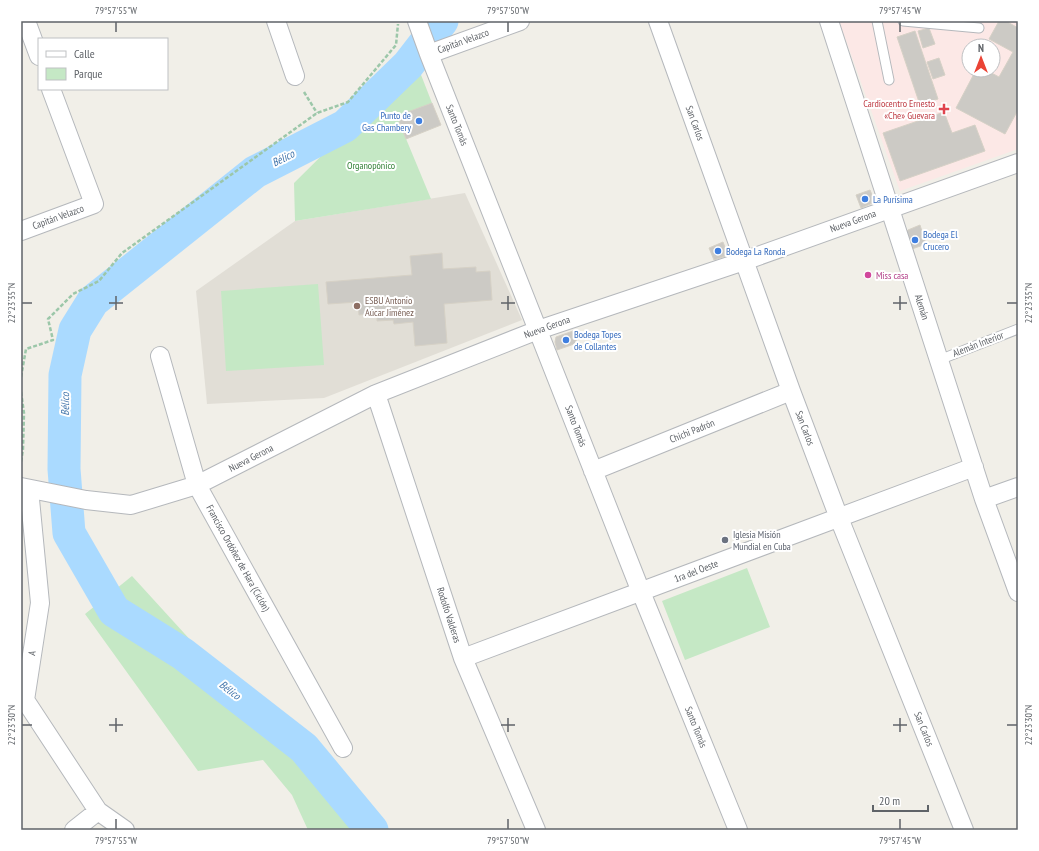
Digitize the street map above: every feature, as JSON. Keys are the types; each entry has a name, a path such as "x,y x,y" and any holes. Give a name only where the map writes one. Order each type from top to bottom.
{"street":[{"path":"26,21 31,49"},
{"path":"276,21 295,76"},
{"name":"Santo Tomás","path":"417,21 641,592 738,830"},
{"name":"Capitán Velazco","path":"429,54 520,21"},
{"name":"San Carlos","path":"658,21 744,261 839,518 964,830"},
{"name":"Alemán","path":"829,21 984,499 1018,592"},
{"name":"Capitán Velazco","path":"21,231 94,204 51,90"},
{"name":"Nueva Gerona","path":"30,489 86,500 131,505 197,485 376,394 538,330 744,261 1018,163"},
{"name":"Francisco Ordóñez de Hara (Ciclón)","path":"160,356 197,485 343,748"},
{"name":"Chichi Padrón","path":"593,471 792,392"},
{"name":"Rodolfo Valderas","path":"376,394 463,658 536,830"},
{"name":"1ra del Oeste","path":"463,658 974,467"},
{"path":"984,499 1018,487"},
{"name":"A","path":"30,489 40,603 23,700 98,811 125,830"},
{"path":"74,830 98,811"}],"lane":[{"path":"877,21 889,80"},
{"path":"903,21 979,28"},
{"name":"Alemán Interior","path":"939,360 1018,329"}],"path":[{"path":"21,377 26,349 53,340 48,319 73,294 99,281 122,253 317,113 348,102 396,45 400,21"},
{"path":"295,76 317,113"},
{"path":"21,392 24,413 23,449 21,462"}],"shaded area":[{"name":"Cardiocentro Ernesto «Che» Guevara","path":"839,21 1018,21 1018,149 900,191"},
{"name":"ESBU Antonio Aúcar Jiménez","path":"465,193 522,320 324,398 207,404 196,291 295,221"}],"green space":[{"name":"Organopónico","path":"416,62 432,103 397,117 431,199 295,221 294,183"},
{"path":"318,284 324,365 226,371 221,291"},
{"path":"747,568 770,627 685,660 662,601"},
{"path":"132,576 215,667 304,737 390,830 308,830 292,795 263,760 198,771 85,614"}],"building":[{"path":"999,21 1006,21 1018,28 1018,110 1005,134 956,108 972,78 1001,78 1001,73 1013,52 1001,46 1001,38 990,38"},
{"path":"929,28 935,44 923,48 918,31"},
{"path":"915,31 938,99 920,105 897,37"},
{"path":"939,58 945,75 933,79 927,62"},
{"name":"Punto de Gas Chambery","path":"432,103 441,125 406,139 397,116"},
{"path":"944,112 952,133 975,125 985,151 900,181 883,133"},
{"name":"La Purísima","path":"870,190 875,202 861,208 856,195"},
{"name":"Bodega El Crucero","path":"920,225 926,244 909,250 904,237 908,230"},
{"name":"Bodega La Ronda","path":"723,242 728,255 714,260 709,248"},
{"path":"442,253 443,269 476,267 476,272 490,271 492,300 444,304 447,343 415,346 413,322 394,324 393,320 377,321 377,313 359,315 358,302 328,304 326,282 412,275 410,256"},
{"name":"Bodega Topes de Collantes","path":"573,331 577,343 557,350 555,342 556,337"}],"waterway":[{"name":"Bélico","path":"372,830 304,748 183,654 114,611 69,533 64,469 65,375 75,330 93,301 255,172 345,126 408,65 442,21"}],"place":[{"name":"Cardiocentro Ernesto «Che» Guevara","path":"944,109"},
{"name":"Punto de Gas Chambery","path":"419,121"},
{"name":"La Purísima","path":"865,199"},
{"name":"Bodega El Crucero","path":"915,240"},
{"name":"Bodega La Ronda","path":"718,251"},
{"name":"Miss casa","path":"868,275"},
{"name":"ESBU Antonio Aúcar Jiménez","path":"357,306"},
{"name":"Bodega Topes de Collantes","path":"566,340"},
{"name":"Iglesia Misión Mundial en Cuba","path":"725,540"}]}
